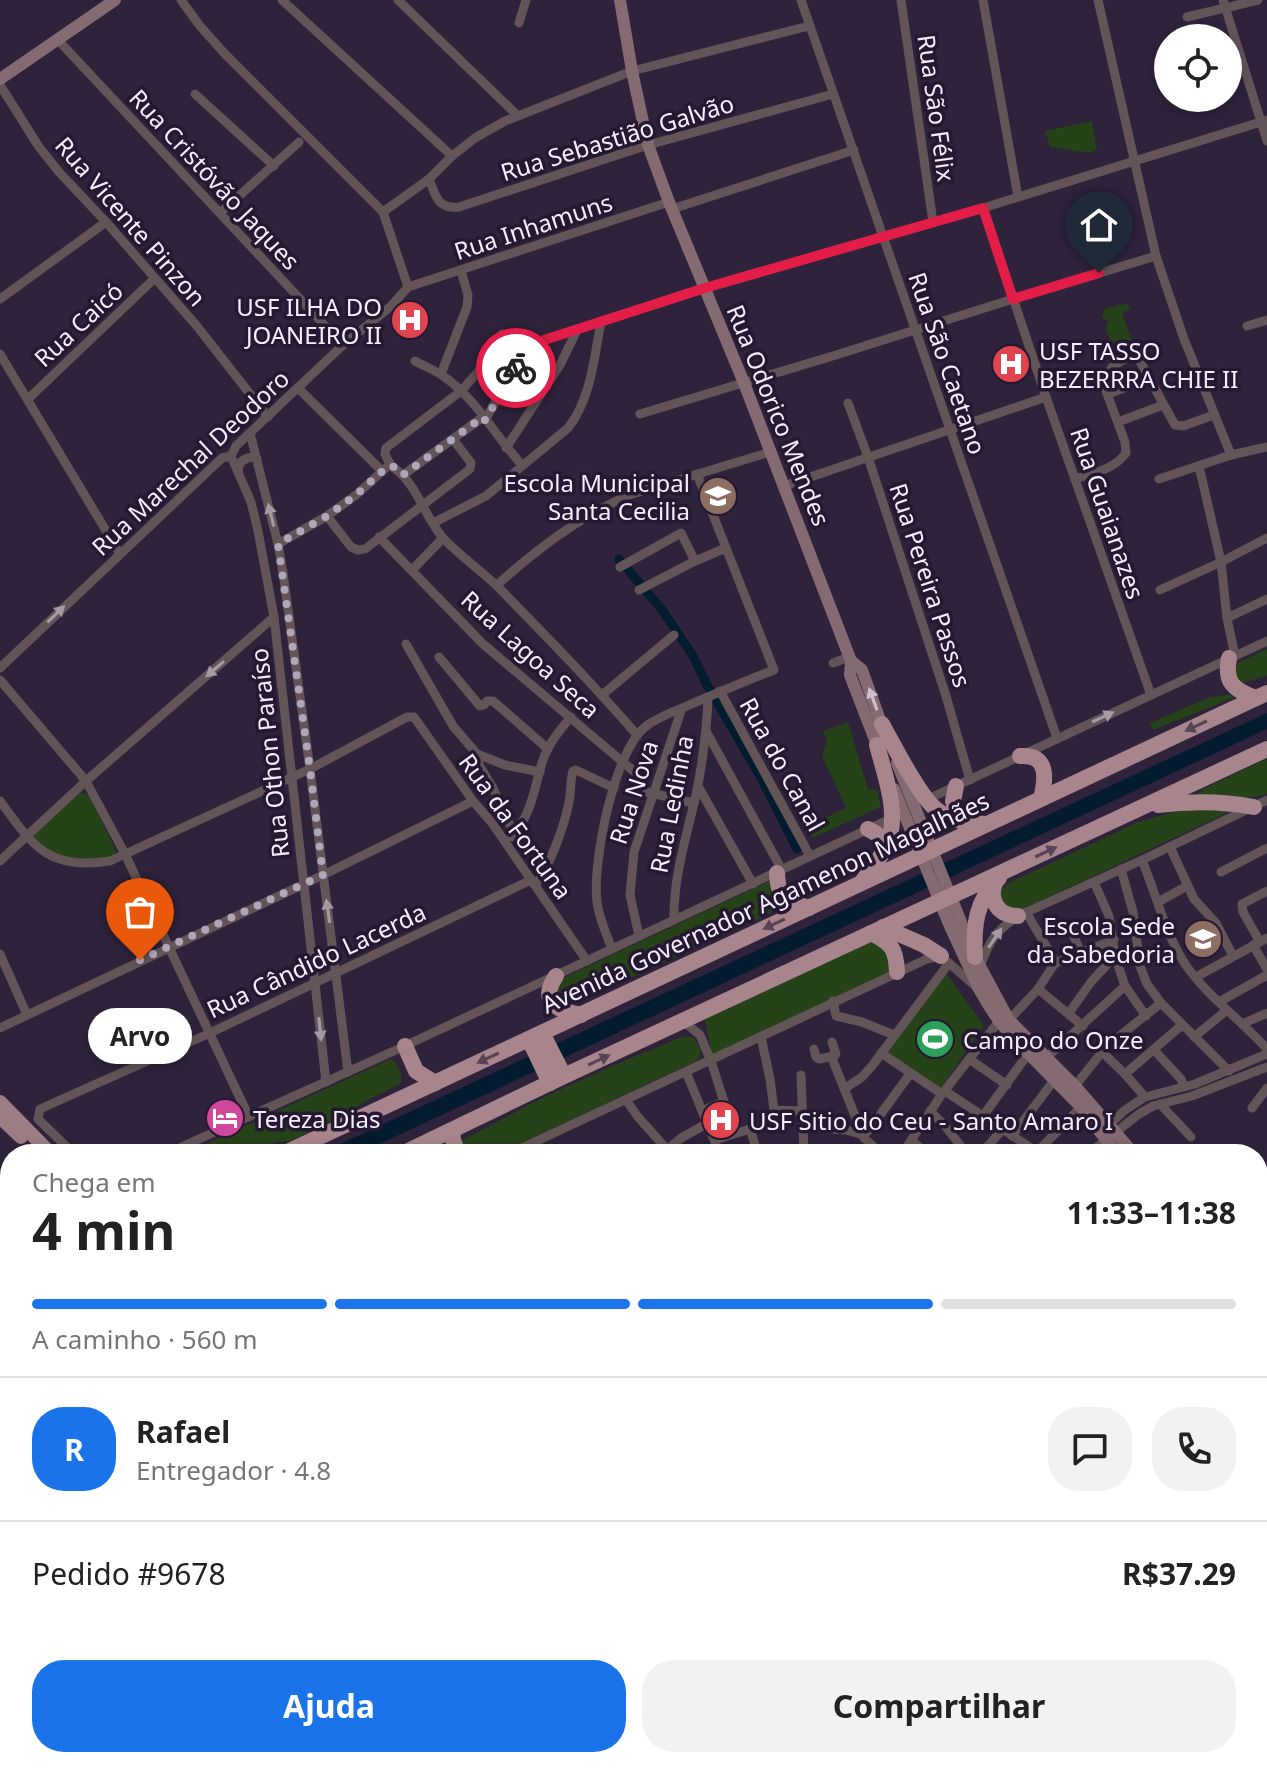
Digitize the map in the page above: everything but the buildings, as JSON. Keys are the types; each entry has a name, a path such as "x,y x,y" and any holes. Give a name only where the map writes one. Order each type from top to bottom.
{"highway":[{"path":"1232,657 1227,674 1232,684 1245,694 1262,696"},
{"name":"Avenida Governador Agamenon Magalhães","path":"305,1144 435,1083 538,1041 581,1015 860,884 928,858 987,824 1262,696"},
{"path":"882,724 920,802 958,820 987,824"},
{"path":"860,884 880,857 891,833 889,795 877,745"},
{"path":"423,1144 554,1074 683,1021 877,930 942,894 1016,866 1267,749"},
{"path":"1020,756 1028,755 1042,766 1045,783 1041,799"},
{"path":"958,820 953,801 963,783"},
{"path":"1141,808 1203,801 1260,803"},
{"path":"868,829 887,845"},
{"path":"978,962 974,931 976,917 987,891 1016,866"},
{"path":"780,872 779,891 782,897 809,908"},
{"path":"998,879 992,890 996,907 1010,916 1022,914"},
{"path":"877,930 924,945 945,960"},
{"path":"877,930 894,950 897,972"},
{"path":"556,976 549,989 550,999 567,1013 581,1015"},
{"path":"538,1041 554,1074"},
{"path":"400,1048 416,1071 435,1083"},
{"path":"400,1048 408,1096"},
{"path":"454,1130 454,1144"},
{"path":"431,1140 438,1144"}],"main road":[{"path":"0,79 115,0"},
{"name":"Rua Odorico Mendes","path":"620,0 648,145 784,486 850,659 850,675 877,745 928,858"},
{"name":"Rua Odorico Mendes","path":"850,659 862,670 882,724"},
{"path":"920,802 928,858 979,989 1028,1054 1124,1144"},
{"path":"942,894 978,962 1004,1021 1075,1086 1111,1132 1114,1144"},
{"path":"0,1102 8,1120 29,1144"},
{"path":"8,1120 38,1144"}],"street":[{"path":"181,0 225,54 383,212 408,287"},
{"path":"282,0 452,156"},
{"path":"398,0 518,116"},
{"path":"519,23 526,0"},
{"name":"Rua São Caetano","path":"801,0 1057,738"},
{"name":"Rua São Félix","path":"901,0 933,222"},
{"path":"983,0 1018,197"},
{"path":"1098,0 1156,256 1184,339 1231,455"},
{"path":"1187,17 1224,4 1258,0"},
{"path":"1224,4 1264,121 1267,141"},
{"path":"383,212 429,179 475,138 518,116 632,71 809,26"},
{"name":"Rua Cristóvão Jaques","path":"58,40 343,345"},
{"name":"Rua Vicente Pinzon","path":"0,85 39,147 196,325 268,417"},
{"path":"195,94 274,166"},
{"name":"Rua Sebastião Galvão","path":"429,179 439,202 449,208 459,207 648,145 833,94"},
{"path":"403,475 484,419 523,357 541,341 705,288 983,208 1264,121"},
{"path":"220,213 299,142"},
{"name":"Rua Inhamuns","path":"408,287 854,150"},
{"name":"Rua Guaianazes","path":"983,208 1151,695"},
{"path":"0,299 106,222"},
{"path":"640,414 1156,256"},
{"path":"441,374 467,307 468,295 461,271"},
{"name":"Rua Caicó","path":"28,399 155,278"},
{"name":"Rua Marechal Deodoro","path":"0,668 222,458 231,456 236,446 343,345 390,307 408,287"},
{"path":"1247,326 1267,320"},
{"path":"433,523 486,496 568,428 585,398 601,322"},
{"path":"506,448 560,365 577,330"},
{"path":"387,468 386,448 461,391 478,372 502,334"},
{"path":"0,354 120,554"},
{"path":"1075,479 1111,467 1125,456 1125,442 1103,383 1116,363 1131,355 1137,356 1172,422 1178,426 1214,415"},
{"path":"415,361 441,374 461,391 522,465"},
{"path":"1108,394 1150,378"},
{"path":"298,388 387,468"},
{"path":"784,486 1046,397"},
{"name":"Rua Pereira Passos","path":"848,403 946,696 963,783"},
{"path":"1118,422 1163,405"},
{"name":"Rua Othon Paraíso","path":"250,433 278,544 348,1072"},
{"path":"327,516 351,547 365,549 470,469 453,439"},
{"path":"1159,479 1231,455 1267,447"},
{"path":"497,585 552,539 613,502 770,452"},
{"name":"Rua Othon Paraíso","path":"231,456 251,502 274,617 326,1082"},
{"path":"238,471 244,459 257,459"},
{"path":"1199,466 1221,562 1232,657"},
{"path":"278,544 327,516 387,468 395,467 443,538 497,585 637,735"},
{"path":"639,590 726,548 697,474"},
{"path":"620,566 681,533 695,561"},
{"name":"Rua Lagoa Seca","path":"379,537 483,644 638,776 638,790 653,793"},
{"path":"412,570 443,538"},
{"path":"1160,590 1267,538"},
{"name":"Rua Nova","path":"612,949 602,924 595,880 614,788 637,735 657,720 682,708 774,670 726,548"},
{"path":"1227,618 1267,599"},
{"path":"0,861 86,781 274,617"},
{"path":"602,695 674,635"},
{"name":"Avenida Governador Agamenon Magalhães","path":"920,802 1267,641"},
{"path":"406,644 453,726 477,754 505,765 540,772"},
{"path":"439,657 476,702 482,706 487,701 493,701 548,749"},
{"path":"833,663 850,659"},
{"path":"0,680 86,781 125,854 249,1117"},
{"name":"Rua Ledinha","path":"674,920 675,889 714,694"},
{"name":"Rua do Canal","path":"714,694 810,856"},
{"name":"Rua Nova","path":"639,936 630,895 631,872 638,835 682,708"},
{"name":"Rua da Fortuna","path":"310,769 412,716 486,815 587,961"},
{"path":"505,842 514,834 530,806 548,749 571,717"},
{"path":"706,731 780,872"},
{"path":"477,754 479,765 514,834"},
{"path":"0,801 27,837 46,854 77,863 110,861 310,769"},
{"path":"533,883 543,874 564,822 573,771 614,788"},
{"path":"698,786 753,884"},
{"path":"653,793 694,803"},
{"path":"0,1028 473,801"},
{"path":"978,962 995,934 1022,914 1260,803"},
{"name":"Avenida Governador Agamenon Magalhães","path":"188,1144 892,818"},
{"path":"1170,847 1187,886 1222,933 1233,956"},
{"path":"1221,872 1267,848"},
{"path":"1142,860 1173,941 1186,965 1242,1024 1265,1060"},
{"path":"1121,869 1133,912 1140,966 1147,984 1161,1003 1229,1071"},
{"path":"1094,882 1106,906 1115,956 1125,986 1146,1016"},
{"name":"Rua Cândido Lacerda","path":"64,1144 38,1119 40,1109 533,883"},
{"path":"1158,902 1187,886"},
{"path":"1267,891 1242,904 1243,912 1260,942 1267,969"},
{"path":"1022,914 1055,963"},
{"path":"1072,932 1081,953"},
{"path":"910,1144 943,1092 969,1059 1038,989 1055,963 1114,940"},
{"path":"1196,977 1260,942"},
{"path":"0,954 27,1015"},
{"path":"1069,1013 1115,956"},
{"path":"531,1144 927,959 945,960 979,989"},
{"path":"844,1089 862,1077 871,1060 881,1053 945,960"},
{"path":"1219,1002 1267,975"},
{"path":"1046,1058 1125,986"},
{"path":"1038,989 1083,1026"},
{"path":"833,1001 836,1016 894,1035"},
{"path":"1075,1086 1102,1052 1161,1003"},
{"path":"1194,1037 1227,1010"},
{"path":"1242,1024 1267,1013"},
{"path":"683,1021 700,1035 734,1133"},
{"path":"1125,1074 1182,1025"},
{"path":"761,1037 773,1108 779,1112 803,1111"},
{"path":"814,1049 819,1059 831,1056 836,1054 832,1042"},
{"path":"1154,1050 1181,1079 1184,1087"},
{"path":"1102,1052 1145,1097"},
{"path":"881,1053 1024,1144"},
{"path":"983,1116 1028,1054"},
{"path":"831,1056 863,1135 870,1144"},
{"path":"969,1059 1007,1085"},
{"path":"1098,1144 1111,1132 1184,1087 1265,1060"},
{"path":"1111,1132 1125,1110 1145,1097 1164,1099 1192,1096 1253,1073 1265,1060"},
{"path":"686,1072 716,1144"},
{"path":"1252,1108 1267,1086 1253,1073"},
{"path":"863,1135 910,1074"},
{"path":"801,1075 804,1144"},
{"path":"1012,1136 1055,1079"},
{"path":"1164,1099 1191,1137"},
{"path":"626,1100 660,1144"},
{"path":"702,1111 723,1102"},
{"path":"1046,1144 1081,1107"},
{"path":"930,1111 959,1144"},
{"path":"675,1144 708,1123"},
{"path":"803,1127 863,1135"},
{"path":"715,1140 750,1129 755,1144"},
{"path":"990,1144 1002,1130"},
{"path":"912,1141 916,1144"}],"green space":[{"path":"1092,121 1097,150 1089,153 1050,147 1045,131"},
{"path":"1128,304 1130,309 1122,313 1133,348 1126,353 1121,346 1124,343 1110,340 1105,328 1108,320 1102,318 1104,310"},
{"path":"1267,649 1267,676 1236,682 1233,665"},
{"path":"1238,696 1153,730 1150,723 1210,697"},
{"path":"848,722 868,789 877,790 881,807 812,838 807,826 846,808 822,756 827,741 823,731"},
{"path":"1267,759 1267,794 1249,798 1195,796 1205,788"},
{"path":"79,794 90,796 116,854 94,860 71,859 49,851 33,835"},
{"path":"1198,805 1233,810 1019,911 1001,907 999,892 1009,883 1138,822"},
{"path":"772,880 786,906 634,976 569,1000 556,992 563,978"},
{"path":"871,935 882,938 892,971 712,1055 704,1014"},
{"name":"Campo do Onze","path":"945,971 984,1026 940,1089 884,1052"},
{"path":"684,1036 694,1038 701,1049 699,1059 692,1063 519,1144 457,1144 544,1097"},
{"path":"391,1059 400,1070 400,1084 290,1141 206,1144"}],"water":[{"path":"1267,713 1267,729 379,1144 340,1144"}],"waterway":[{"path":"619,559 663,611 693,656 797,849"}],"way so far":[{"path":"140,960 323,875 278,544 327,516 388,466 395,467 403,475 483,417 485,420 516,368"}],"place":[{"name":"USF ILHA DO JOANEIRO II","path":"410,320"},
{"name":"USF TASSO BEZERRRA CHIE II","path":"1011,364"},
{"name":"Escola Municipal Santa Cecilia","path":"718,496"},
{"name":"Escola Sede da Sabedoria","path":"1203,939"},
{"name":"Arvo","path":"140,960"},
{"name":"Campo do Onze","path":"935,1039"},
{"name":"Tereza Dias","path":"225,1118"},
{"name":"USF Sitio do Ceu - Santo Amaro I","path":"721,1120"}],"route":[{"path":"516,368 528,351 541,341 705,288 983,208 1013,299 1099,273"}]}
